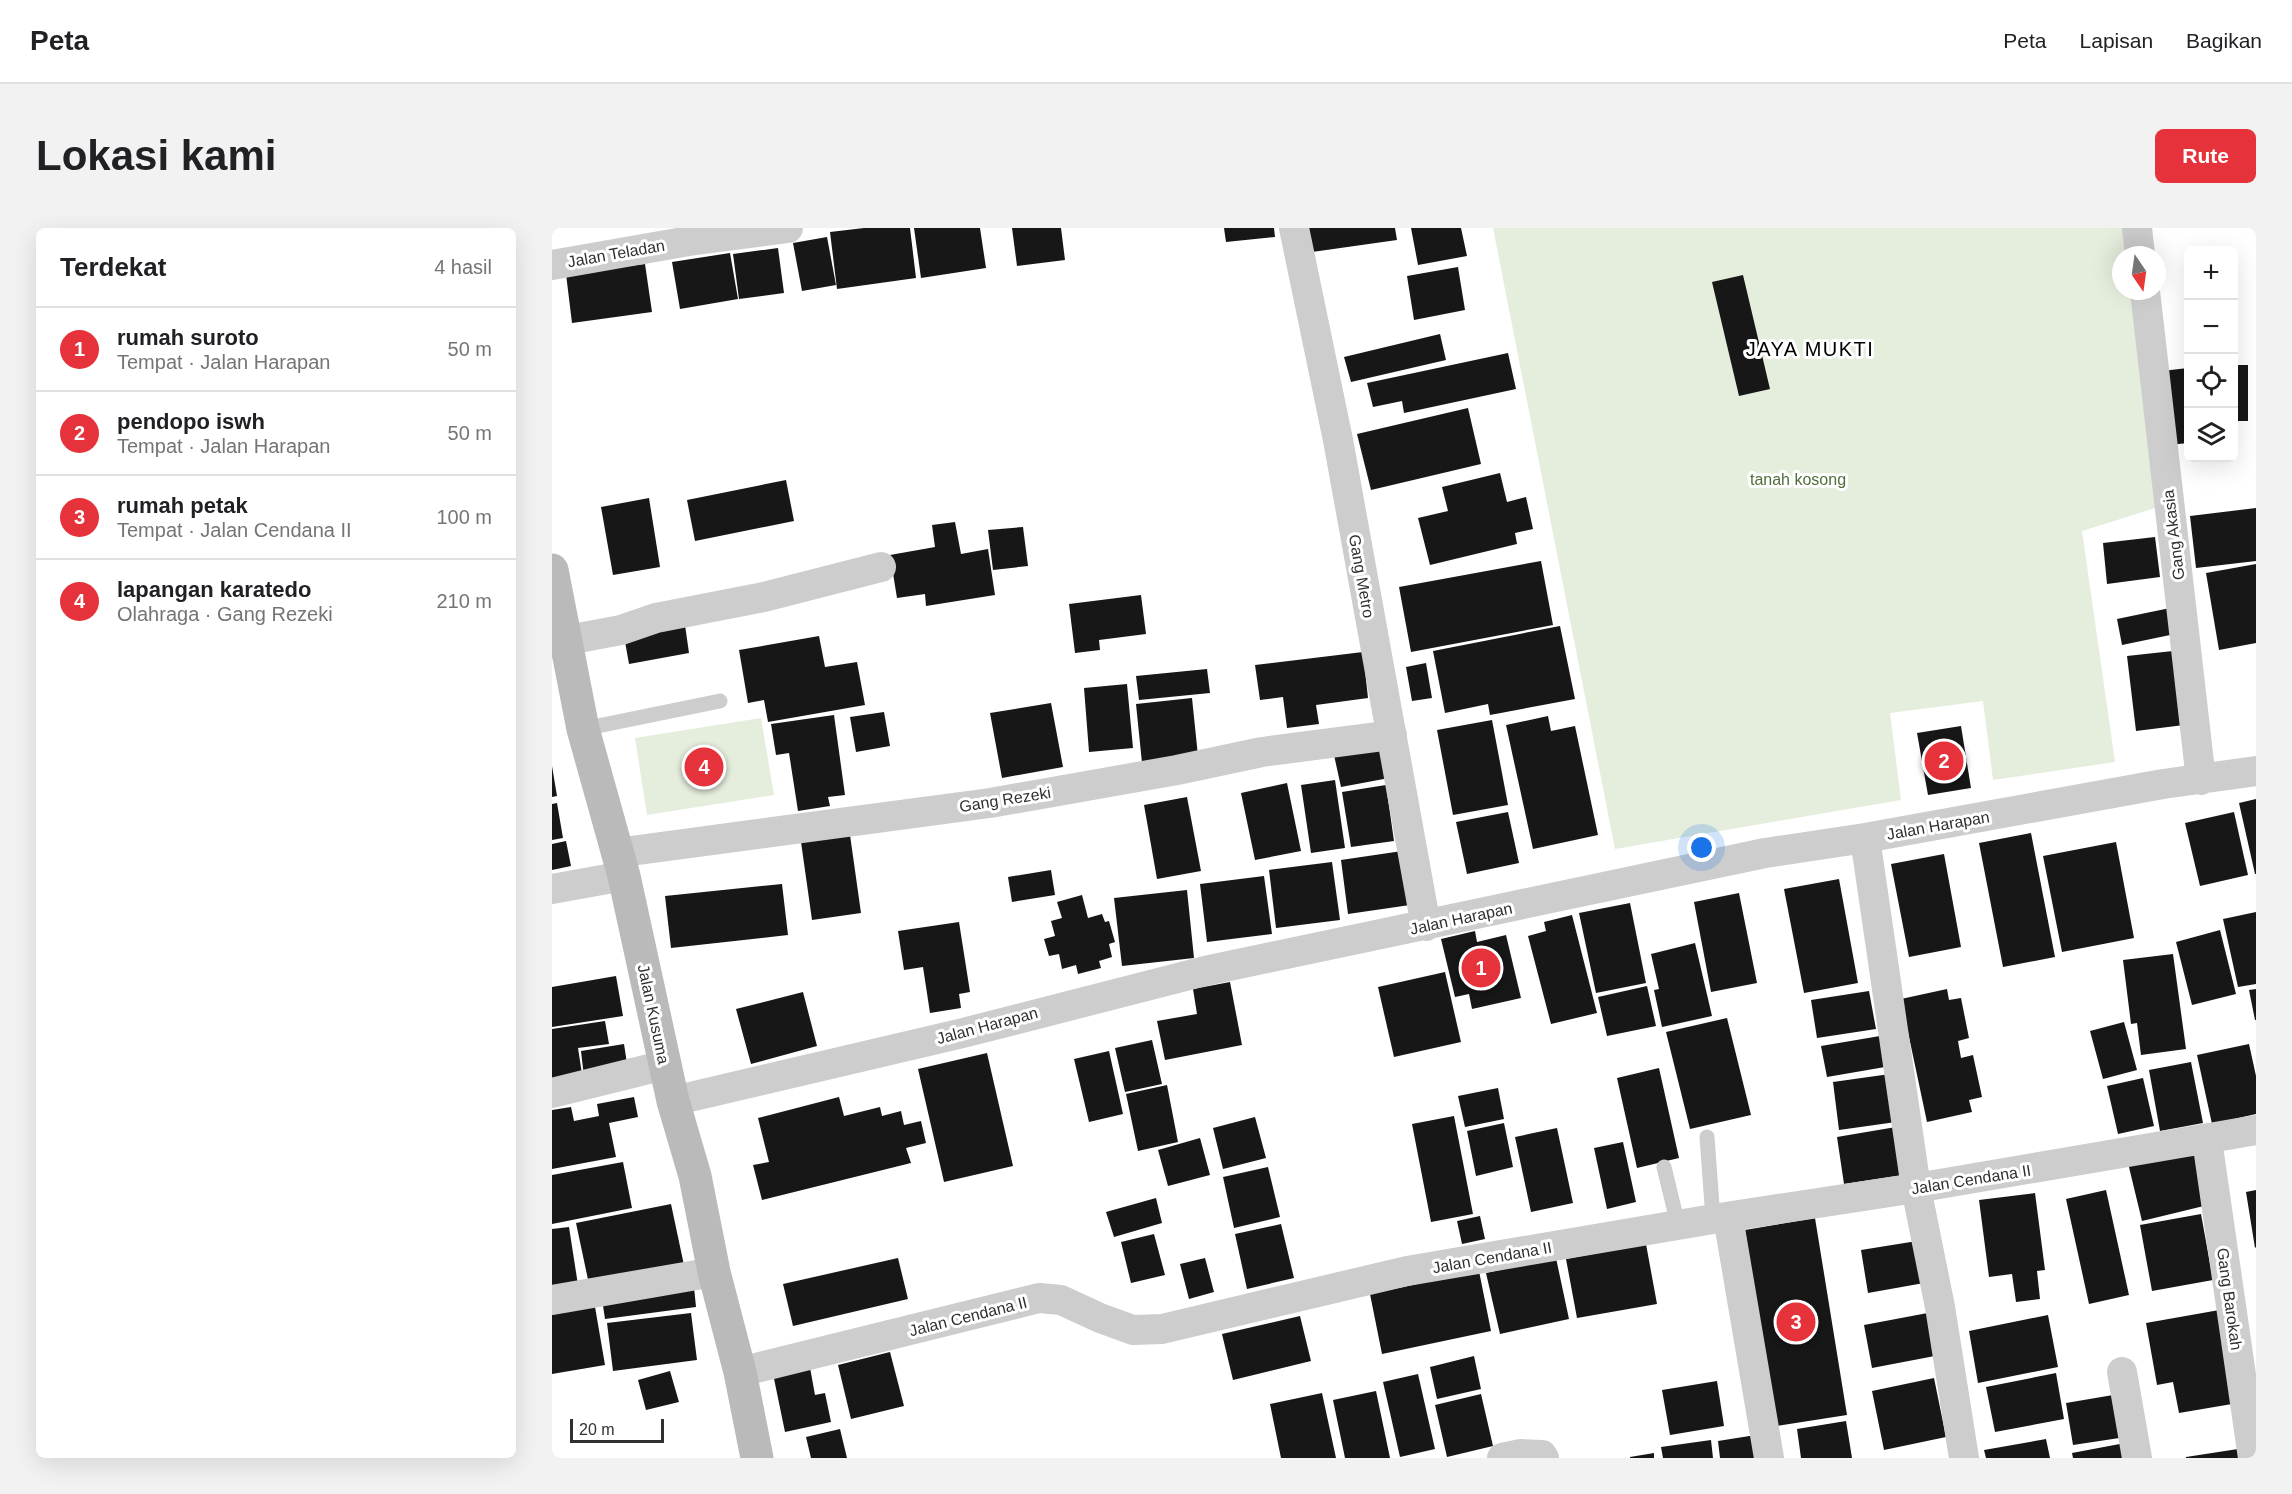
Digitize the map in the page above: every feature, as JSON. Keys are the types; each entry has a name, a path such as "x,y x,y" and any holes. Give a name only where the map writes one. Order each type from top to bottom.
{"street":[{"name":"Jalan Teladan","path":"552,265 689,241 788,228"},
{"name":"Gang Metro","path":"1294,228 1338,440 1426,926"},
{"path":"2137,228 2139,246"},
{"name":"Gang Akasia","path":"2146,300 2201,780"},
{"path":"559,643 621,630 656,618 764,597 881,567"},
{"name":"Jalan Kusuma","path":"552,570 559,643 620,865 673,1101 695,1176 714,1272 740,1372 757,1458"},
{"name":"Gang Rezeki","path":"552,889 620,865 1177,770 1262,752 1392,735"},
{"name":"Jalan Harapan","path":"673,1101 963,1033 1205,971 1765,853 1865,838 2163,784 2256,771"},
{"path":"1865,838 1916,1188 1940,1307 1964,1458"},
{"path":"552,1094 665,1065"},
{"name":"Jalan Cendana II","path":"740,1372 1039,1298 1060,1300 1133,1330 1162,1329 1407,1271 2256,1130"},
{"name":"Gang Barokah","path":"2206,1140 2253,1458"},
{"path":"1720,1218 1769,1458"},
{"path":"552,1300 714,1272"},
{"path":"2122,1372 2137,1458"},
{"path":"1502,1458 1521,1454 1542,1455 1544,1458"}],"lane":[{"path":"583,729 720,701"},
{"path":"1707,1137 1720,1218"},
{"path":"1664,1167 1678,1225"}],"green space":[{"name":"tanah kosong","path":"1493,228 2134,228 2136,246 2112,246 2112,300 2141,300 2162,506 2082,531 2115,762 1993,780 1983,701 1890,713 1901,800 1615,849"},
{"path":"761,718 774,795 647,815 635,738"}],"building":[{"path":"864,228 910,228 916,278 837,289 830,232"},
{"path":"914,228 980,228 986,268 921,278"},
{"path":"1012,228 1061,228 1065,260 1017,266"},
{"path":"1224,228 1274,228 1275,237 1226,242"},
{"path":"1308,228 1395,228 1397,240 1312,252"},
{"path":"1411,228 1461,228 1467,256 1418,265"},
{"path":"827,237 836,285 802,291 793,243"},
{"path":"778,248 784,293 739,299 733,254"},
{"path":"730,253 738,299 680,309 672,262"},
{"path":"645,264 652,312 572,323 566,274"},
{"path":"1458,267 1465,310 1414,320 1407,276"},
{"path":"1743,275 1770,389 1739,396 1712,282"},
{"path":"1440,334 1446,360 1351,382 1344,357"},
{"path":"1508,353 1516,389 1404,413 1402,401 1373,407 1367,383"},
{"path":"2238,365 2248,365 2248,421 2238,421"},
{"path":"2184,368 2184,443 2169,445 2162,371"},
{"path":"1468,408 1481,464 1371,490 1357,434"},
{"path":"1500,473 1507,502 1526,497 1533,529 1515,533 1517,544 1430,565 1418,518 1448,511 1442,487"},
{"path":"786,480 794,521 695,541 687,500"},
{"path":"649,498 660,567 613,575 601,507"},
{"path":"2256,508 2256,561 2196,568 2190,516"},
{"path":"955,522 961,554 988,549 995,595 926,606 925,594 897,598 890,555 935,547 932,525"},
{"path":"1023,527 1028,566 993,570 988,530"},
{"path":"2155,537 2160,577 2107,584 2103,543"},
{"path":"1541,561 1553,625 1411,652 1399,587"},
{"path":"2256,564 2256,643 2219,650 2206,573"},
{"path":"1141,595 1146,634 1099,640 1100,650 1075,653 1069,604"},
{"path":"2170,608 2175,634 2122,645 2117,619"},
{"path":"685,625 689,653 629,664 624,636"},
{"path":"1560,626 1575,699 1490,715 1488,704 1445,713 1433,651"},
{"path":"819,636 825,667 857,662 865,705 768,722 764,700 748,703 739,650"},
{"path":"2182,650 2192,724 2136,731 2127,656"},
{"path":"1363,652 1368,698 1316,705 1319,724 1287,728 1283,697 1260,700 1255,665"},
{"path":"1426,663 1432,698 1412,701 1406,667"},
{"path":"1207,669 1210,693 1139,700 1136,676"},
{"path":"1127,684 1133,748 1089,752 1084,688"},
{"path":"1192,698 1198,756 1142,763 1136,704"},
{"path":"1051,703 1063,767 1002,778 990,713"},
{"path":"884,712 890,746 856,752 850,717"},
{"path":"834,715 845,795 828,797 830,806 798,811 789,753 776,755 771,724"},
{"path":"1548,716 1551,731 1575,726 1598,835 1533,849 1506,725"},
{"path":"1492,720 1508,805 1453,815 1437,730"},
{"path":"1961,726 1971,788 1928,795 1917,733"},
{"path":"1382,746 1389,778 1341,787 1334,755"},
{"path":"552,766 557,796 552,797"},
{"path":"1335,780 1345,848 1311,853 1301,785"},
{"path":"1287,783 1301,851 1255,860 1241,793"},
{"path":"1386,785 1394,841 1351,847 1342,792"},
{"path":"1187,797 1201,871 1157,879 1144,805"},
{"path":"2256,799 2256,874 2255,874 2239,803"},
{"path":"557,803 563,838 552,840 552,804"},
{"path":"1508,812 1519,863 1467,874 1456,822"},
{"path":"2234,812 2248,875 2200,886 2185,823"},
{"path":"2031,833 2055,957 2003,967 1979,843"},
{"path":"850,835 861,913 812,920 801,842"},
{"path":"566,841 571,866 552,870 552,844"},
{"path":"2116,842 2134,938 2062,952 2043,856"},
{"path":"1402,851 1410,905 1348,914 1341,860"},
{"path":"1944,854 1961,947 1909,957 1891,864"},
{"path":"1332,862 1340,920 1276,928 1269,870"},
{"path":"1051,870 1055,895 1012,902 1008,877"},
{"path":"1264,876 1272,934 1207,942 1200,884"},
{"path":"1839,879 1858,983 1804,993 1784,889"},
{"path":"782,884 788,935 671,948 665,896"},
{"path":"1187,890 1194,958 1122,966 1114,898"},
{"path":"1739,893 1757,983 1711,992 1694,902"},
{"path":"1082,895 1088,918 1102,914 1105,922 1109,921 1115,942 1109,944 1112,957 1099,961 1101,968 1078,974 1076,965 1062,969 1059,954 1049,956 1044,939 1055,936 1051,921 1062,918 1057,902"},
{"path":"1630,903 1646,983 1596,993 1579,913"},
{"path":"2256,912 2256,984 2238,987 2223,919"},
{"path":"1572,915 1597,1013 1551,1024 1528,936 1546,931 1544,922"},
{"path":"959,922 970,992 959,994 961,1008 930,1013 923,967 904,970 898,931"},
{"path":"2220,930 2236,994 2192,1005 2176,942"},
{"path":"1475,931 1477,942 1506,935 1521,998 1472,1009 1469,994 1455,997 1441,939"},
{"path":"1695,943 1712,1016 1662,1027 1654,990 1659,989 1651,954"},
{"path":"2173,954 2186,1049 2141,1055 2137,1023 2131,1024 2123,960"},
{"path":"1445,972 1461,1042 1394,1057 1378,987"},
{"path":"616,976 623,1016 552,1027 552,987"},
{"path":"1230,982 1242,1045 1165,1060 1157,1021 1197,1014 1193,989"},
{"path":"1647,986 1656,1026 1607,1036 1598,997"},
{"path":"1947,989 1949,1000 1961,998 1969,1038 1958,1041 1961,1058 1973,1055 1982,1097 1969,1100 1972,1112 1927,1122 1901,999"},
{"path":"2256,989 2256,1020 2255,1020 2249,990"},
{"path":"1869,991 1876,1029 1817,1038 1811,1000"},
{"path":"803,992 817,1046 751,1064 736,1009"},
{"path":"1727,1018 1751,1115 1690,1129 1666,1032"},
{"path":"605,1021 609,1044 578,1048 582,1074 552,1078 552,1029"},
{"path":"2124,1022 2137,1070 2103,1079 2090,1031"},
{"path":"1880,1036 1885,1067 1827,1077 1821,1046"},
{"path":"1152,1040 1162,1084 1125,1092 1115,1048"},
{"path":"624,1044 628,1070 584,1077 581,1051"},
{"path":"2249,1044 2256,1076 2256,1114 2212,1124 2197,1055"},
{"path":"1109,1051 1123,1114 1089,1122 1074,1059"},
{"path":"987,1053 1013,1166 944,1182 918,1069"},
{"path":"2191,1062 2203,1123 2160,1131 2149,1070"},
{"path":"1659,1068 1679,1158 1637,1168 1617,1078"},
{"path":"1890,1074 1896,1122 1839,1130 1833,1082"},
{"path":"2143,1078 2154,1126 2118,1134 2107,1086"},
{"path":"1167,1085 1178,1142 1138,1151 1126,1094"},
{"path":"1498,1088 1504,1119 1465,1127 1458,1096"},
{"path":"634,1097 638,1117 609,1123 616,1157 552,1169 552,1110 571,1107 574,1121 599,1116 597,1104"},
{"path":"839,1097 844,1116 880,1107 882,1116 901,1111 904,1125 921,1121 926,1143 906,1148 911,1163 762,1200 753,1165 769,1162 758,1118"},
{"path":"1454,1116 1473,1214 1431,1222 1412,1124"},
{"path":"1255,1117 1266,1158 1223,1169 1213,1128"},
{"path":"1504,1123 1513,1167 1476,1176 1467,1131"},
{"path":"1896,1127 1903,1175 1844,1184 1837,1137"},
{"path":"1557,1128 1573,1203 1531,1212 1515,1137"},
{"path":"1200,1138 1210,1175 1168,1186 1158,1150"},
{"path":"1623,1142 1636,1202 1607,1209 1594,1148"},
{"path":"2195,1150 2208,1205 2142,1221 2128,1163"},
{"path":"623,1162 632,1208 552,1224 552,1175"},
{"path":"1268,1167 1280,1217 1234,1228 1223,1177"},
{"path":"2106,1190 2129,1295 2089,1304 2066,1199"},
{"path":"2256,1190 2256,1247 2255,1248 2246,1192"},
{"path":"2035,1193 2045,1270 2037,1271 2040,1299 2016,1302 2012,1274 1989,1277 1979,1200"},
{"path":"1156,1198 1162,1223 1114,1237 1106,1212"},
{"path":"671,1204 685,1270 590,1289 576,1223"},
{"path":"2201,1214 2213,1280 2152,1291 2140,1225"},
{"path":"1480,1216 1485,1239 1462,1244 1457,1221"},
{"path":"1815,1218 1847,1415 1776,1426 1745,1230"},
{"path":"1281,1224 1294,1278 1247,1289 1235,1234"},
{"path":"569,1227 578,1285 552,1289 552,1229"},
{"path":"1154,1234 1165,1275 1131,1283 1121,1242"},
{"path":"1917,1241 1924,1283 1868,1293 1861,1250"},
{"path":"1646,1244 1657,1304 1577,1318 1566,1259"},
{"path":"898,1258 908,1299 793,1326 783,1284"},
{"path":"1205,1258 1214,1292 1189,1299 1180,1264"},
{"path":"1556,1258 1569,1319 1500,1334 1486,1273"},
{"path":"1479,1271 1491,1331 1382,1354 1370,1294"},
{"path":"694,1287 696,1307 605,1319 602,1299"},
{"path":"594,1301 605,1365 552,1374 552,1308"},
{"path":"2225,1309 2232,1404 2179,1413 2173,1382 2157,1385 2146,1323"},
{"path":"1933,1312 1940,1355 1872,1368 1864,1325"},
{"path":"691,1313 697,1360 613,1371 607,1323"},
{"path":"2048,1315 2058,1367 1978,1383 1969,1331"},
{"path":"1300,1316 1311,1361 1233,1380 1222,1334"},
{"path":"890,1352 904,1406 851,1419 838,1365"},
{"path":"1474,1356 1481,1389 1437,1399 1430,1367"},
{"path":"809,1362 815,1395 825,1393 831,1422 785,1432 772,1369"},
{"path":"670,1371 679,1402 646,1410 638,1380"},
{"path":"2056,1373 2064,1419 1995,1432 1986,1387"},
{"path":"1418,1374 1435,1449 1400,1457 1383,1382"},
{"path":"1934,1378 1946,1437 1884,1450 1872,1391"},
{"path":"1717,1381 1724,1426 1670,1435 1662,1390"},
{"path":"1376,1391 1390,1458 1345,1458 1333,1400"},
{"path":"1322,1393 1336,1458 1281,1458 1270,1404"},
{"path":"1481,1394 1493,1446 1447,1457 1435,1405"},
{"path":"2119,1394 2126,1437 2073,1445 2066,1403"},
{"path":"1846,1421 1852,1458 1801,1458 1797,1429"},
{"path":"840,1429 847,1458 811,1458 806,1437"},
{"path":"1762,1434 1765,1458 1720,1458 1718,1441"},
{"path":"2046,1439 2050,1458 1986,1458 1984,1450"},
{"path":"1711,1440 1713,1458 1663,1458 1661,1447"},
{"path":"2125,1443 2128,1458 2073,1458 2072,1453"},
{"path":"2238,1449 2240,1458 2186,1458 2186,1457"},
{"path":"1654,1453 1654,1458 1630,1458 1630,1457"}],"place":[{"name":"pendopo iswh","path":"1944,761"},
{"name":"lapangan karatedo","path":"704,767"},
{"name":"rumah suroto","path":"1481,968"},
{"name":"rumah petak","path":"1796,1322"}],"district":[{"name":"JAYA MUKTI","path":"1810,349"}]}
